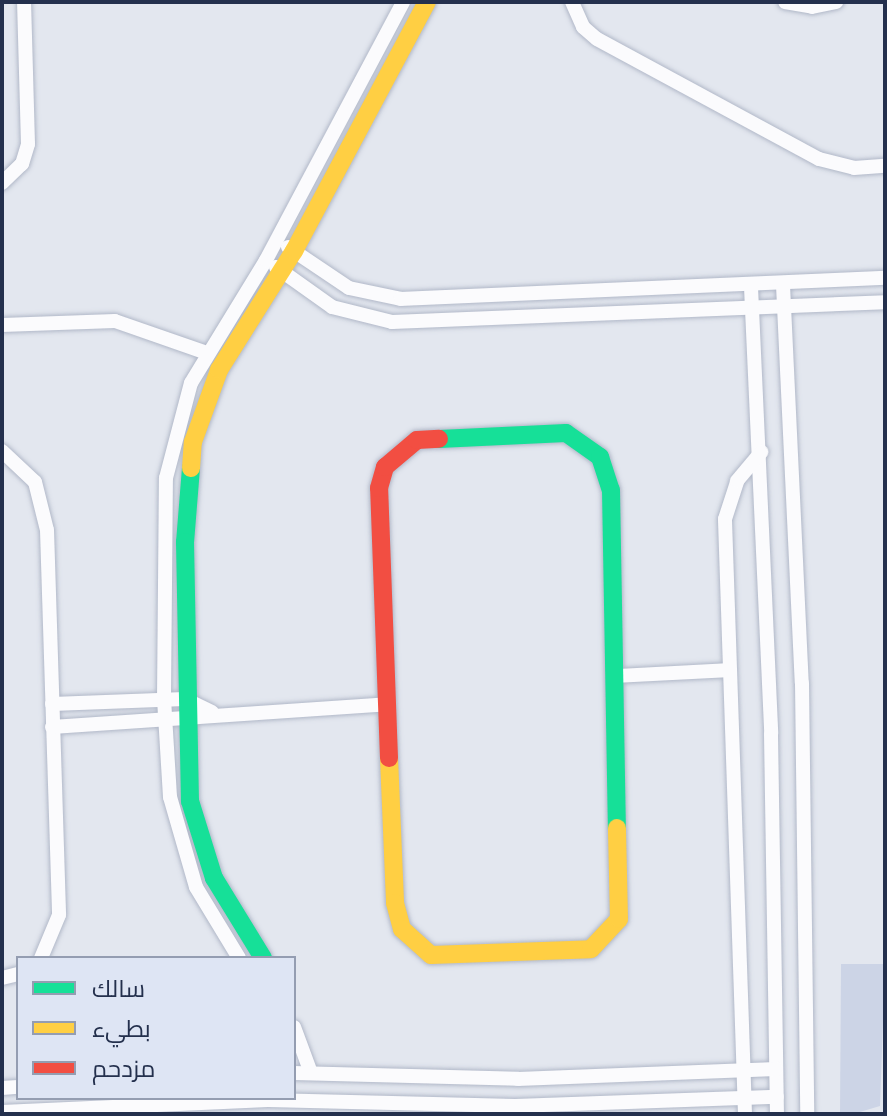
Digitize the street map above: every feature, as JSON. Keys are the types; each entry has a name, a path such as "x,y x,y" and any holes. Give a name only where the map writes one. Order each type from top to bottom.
{"street":[{"path":"2,183 22,164 28,144 24,2"},
{"path":"238,956 184,858 170,797 164,721 166,478 180,414 207,353 266,260 403,2"},
{"path":"262,956 203,854 190,801 185,699 193,442 219,370 294,251 427,2"},
{"path":"572,2 583,27 597,39 819,159 854,168 885,166"},
{"path":"785,2 812,7 836,2"},
{"path":"277,238 349,288 401,299 751,287 885,278"},
{"path":"266,260 348,314 402,322 885,302"},
{"path":"783,285 802,683 807,1114"},
{"path":"751,287 761,452 777,1114"},
{"path":"401,299 402,322"},
{"path":"2,325 115,321 207,353"},
{"path":"566,433 600,457 611,490 623,898 608,936 571,953 450,959 414,944 402,929 395,903 387,704 379,488 391,459 417,440 566,433"},
{"path":"2,451 28,471 45,510 59,915 42,956"},
{"path":"745,1114 725,519 737,481 761,452"},
{"path":"616,676 729,670"},
{"path":"52,704 185,699 212,712"},
{"path":"52,727 185,720 212,712 387,704"},
{"path":"296,1032 311,1073"},
{"path":"296,1073 572,1078 743,1068 776,1069"},
{"path":"374,1101 376,1076"},
{"path":"2,1112 188,1100 268,1107 374,1101 515,1106 777,1097"}],"building":[{"path":"841,964 885,964 880,1106 853,1114 840,1114"}],"traffic: fast":[{"path":"566,433 600,457 611,490 617,828"},
{"path":"439,439 566,433"},
{"path":"191,468 185,542 190,801 214,878 262,956"}],"traffic: slow":[{"path":"191,468 193,442 219,370 294,251 427,2"},
{"path":"389,758 395,903 402,929 431,955 591,949 619,919 617,828"}],"traffic: jam":[{"path":"389,758 379,488 385,467 417,440 439,439"}]}
